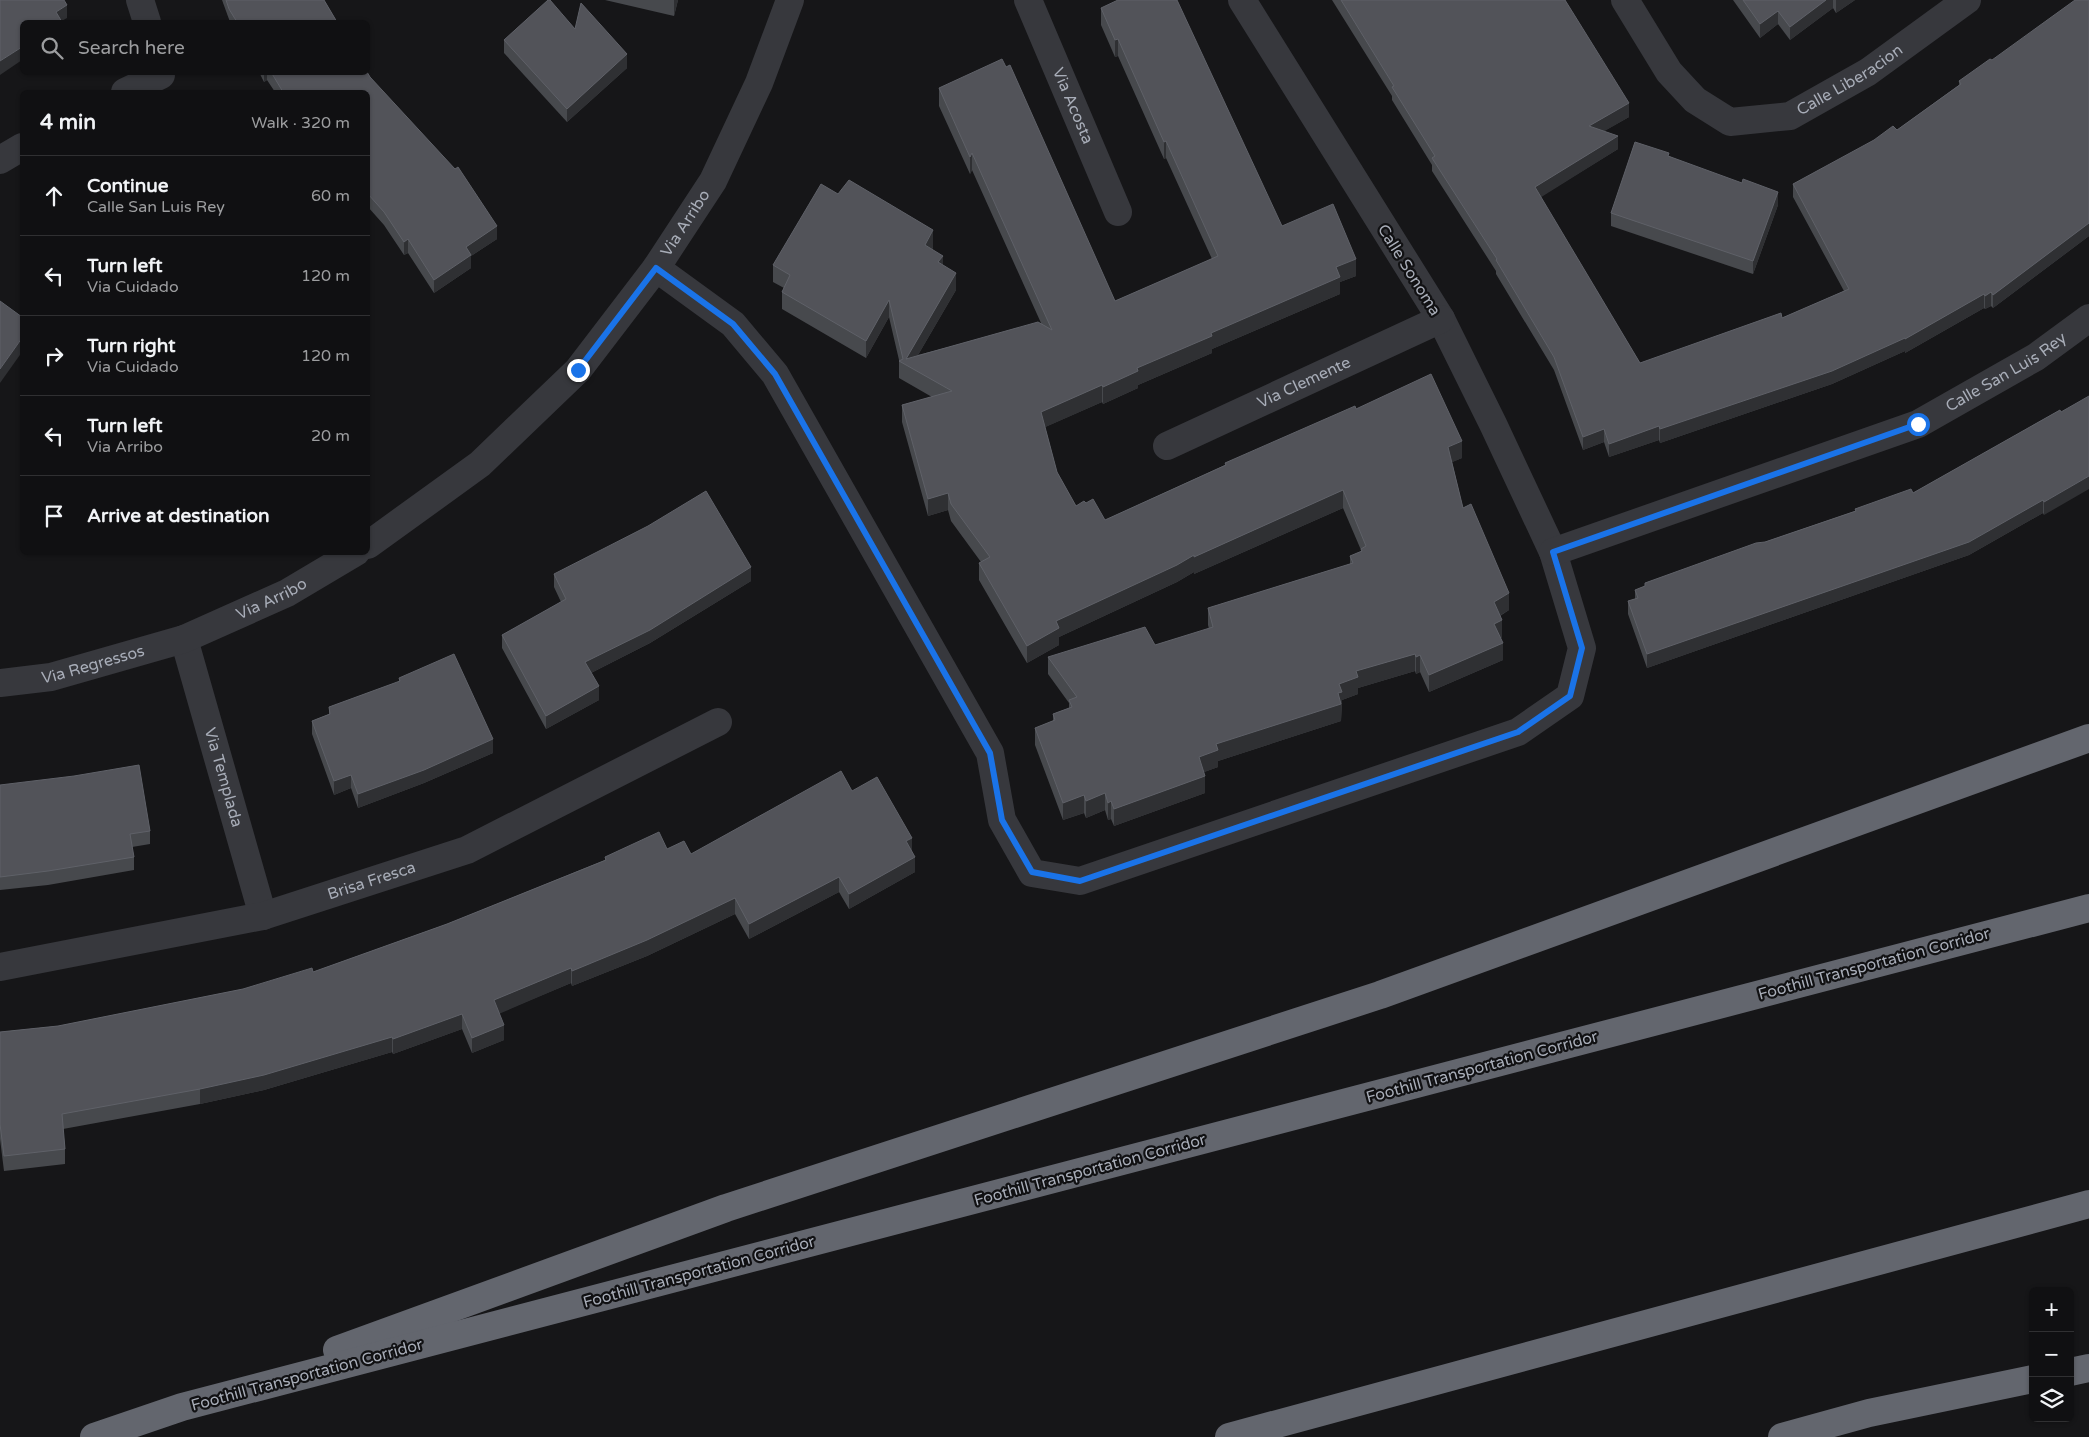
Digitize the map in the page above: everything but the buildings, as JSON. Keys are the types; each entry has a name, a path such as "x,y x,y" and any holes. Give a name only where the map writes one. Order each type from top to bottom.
{"highway":[{"path":"182,1407 726,1208 1380,995 2089,738"},
{"name":"Foothill Transportation Corridor","path":"94,1437 182,1407 2089,908"},
{"path":"1229,1437 2089,1204"},
{"path":"2074,1371 2089,1368"},
{"path":"1782,1437 1869,1413 2029,1380"}],"street":[{"path":"140,0 145,20"},
{"name":"Via Arribo","path":"370,545 480,464 578,370 656,268 713,181 759,83 790,0"},
{"name":"Via Acosta","path":"1028,0 1118,212"},
{"name":"Calle Sonoma","path":"656,268 733,324 775,374 990,753 1002,820 1032,872 1080,881 1518,732 1570,696 1582,648 1553,552 1493,424 1441,320 1242,0"},
{"name":"Calle Liberacion","path":"1625,0 1669,72 1696,100 1730,122 1790,116 1868,72 1967,0"},
{"path":"132,90 164,80"},
{"path":"0,160 20,148"},
{"name":"Calle San Luis Rey","path":"1553,552 1918,424 2036,356 2089,318"},
{"name":"Via Clemente","path":"1167,446 1441,320"},
{"name":"Via Arribo","path":"184,639 287,593 351,555"},
{"name":"Via Regressos","path":"0,684 51,678 184,639"},
{"name":"Via Templada","path":"184,639 263,916"},
{"name":"Brisa Fresca","path":"0,967 263,916 467,850 718,722"}],"route":[{"path":"578,370 656,268 733,324 775,374 990,753 1002,820 1032,872 1080,881 1518,732 1570,696 1582,648 1553,552 1918,424"}]}
